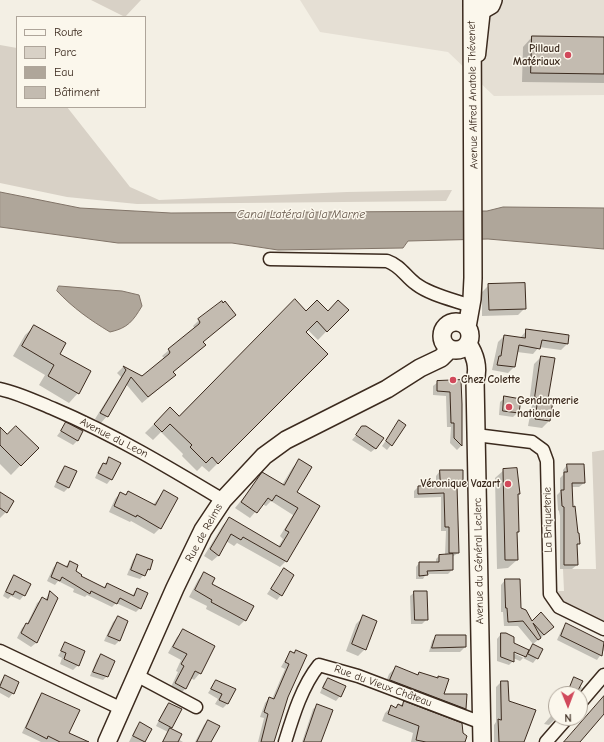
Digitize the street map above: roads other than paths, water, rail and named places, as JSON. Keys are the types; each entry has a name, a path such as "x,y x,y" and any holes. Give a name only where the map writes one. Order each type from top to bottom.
{"main road":[{"name":"Avenue Alfred Anatole Thévenet","path":"456,338 473,276 474,189 472,70 480,2"},
{"name":"Rue de Reims","path":"107,742 136,675 203,530 223,500 264,456 286,440 372,398 420,368 441,358 456,338 473,276"},
{"name":"Avenue du Général Leclerc","path":"456,338 475,380 482,742"}],"street":[{"path":"270,259 387,261 397,265 416,284 465,304"},
{"name":"Avenue du Leon","path":"0,390 25,397 87,423 156,460 223,500"},
{"name":"La Briqueterie","path":"476,435 532,442 543,450 547,461 550,594 559,607 604,629"},
{"path":"0,651 122,709"},
{"name":"Rue du Vieux Château","path":"285,742 296,709 312,673 319,665 358,676 482,723"},
{"path":"136,675 196,707"},
{"path":"588,694 604,675"},
{"path":"546,742 560,726"}],"water":[{"name":"Canal Latéral à la Marne","path":"0,192 80,208 171,213 487,211 503,207 604,208 604,249 488,239 408,241 403,248 278,250 232,243 118,243 0,227"},
{"path":"59,286 122,291 139,295 142,306 136,316 126,326 110,332 69,303 57,291"}],"place":[{"name":"Pillaud Matériaux","path":"568,55"},
{"name":"Chez Colette","path":"453,380"},
{"name":"Gendarmerie nationale","path":"509,407"},
{"name":"Véronique Vazart","path":"508,484"}]}
